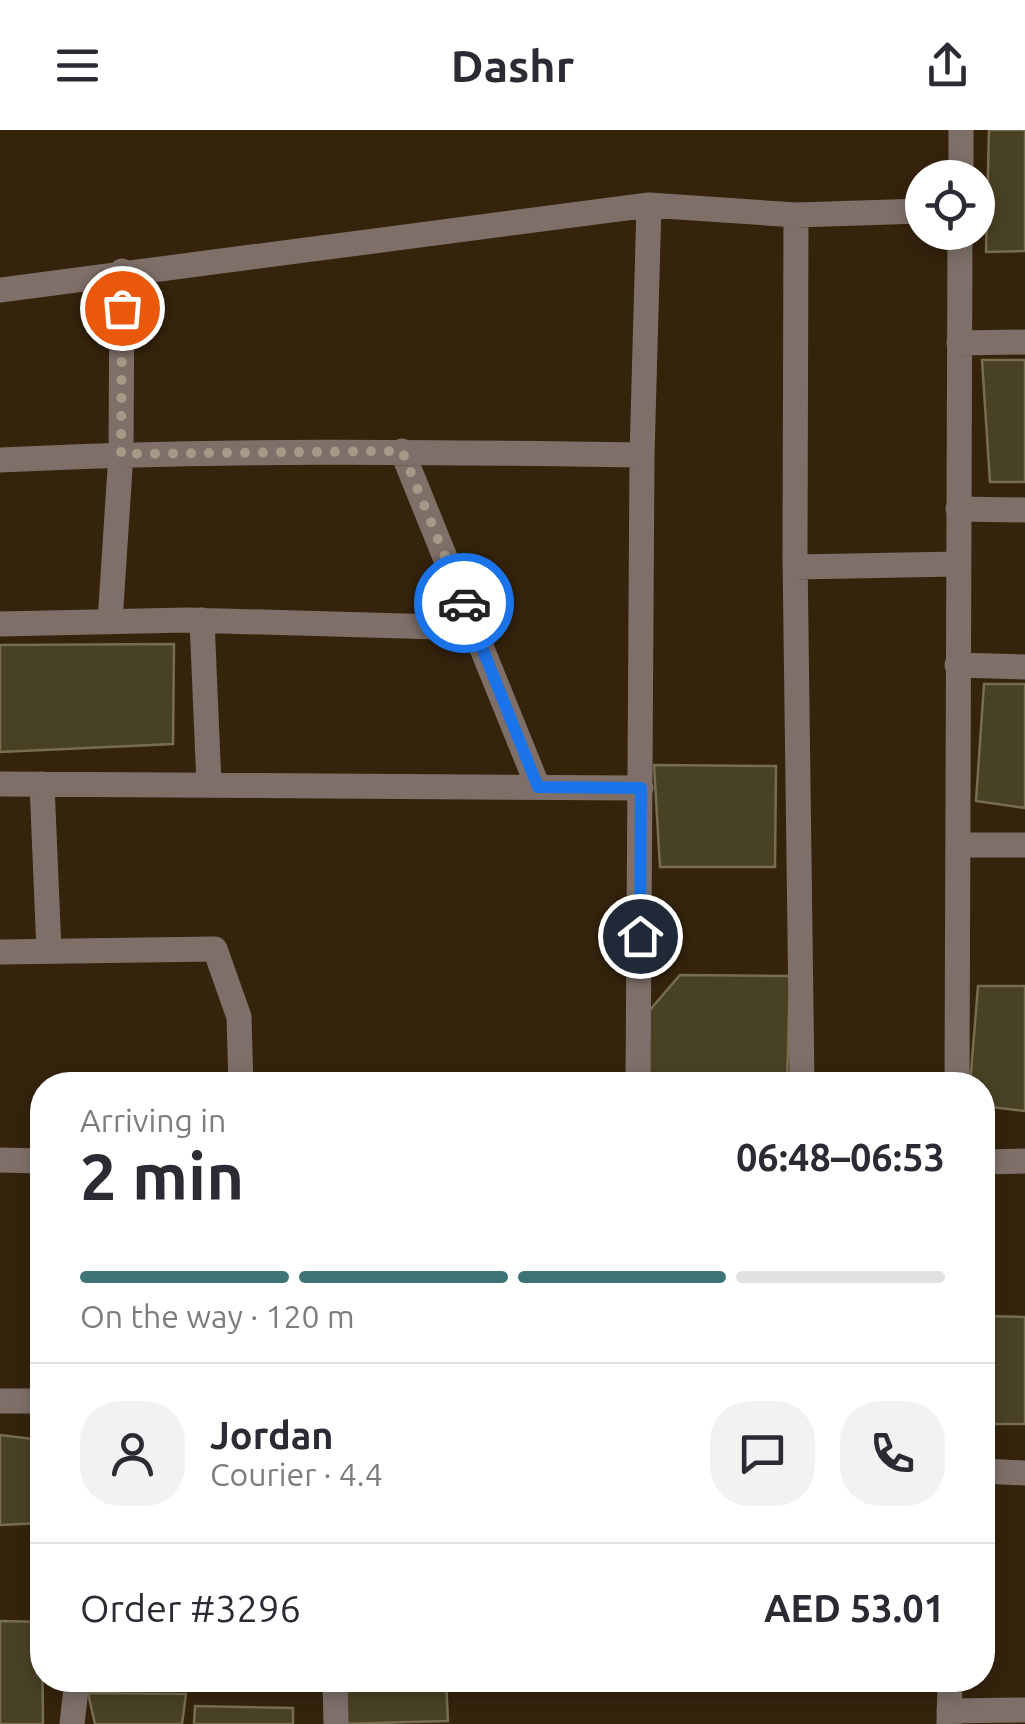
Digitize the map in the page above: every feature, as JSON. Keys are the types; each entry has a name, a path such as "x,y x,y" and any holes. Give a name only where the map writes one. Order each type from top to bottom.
{"street":[{"path":"961,130 961,160"},
{"path":"638,1072 642,456 649,205"},
{"path":"0,290 649,205 796,214 905,211"},
{"path":"796,214 795,567 802,1072"},
{"path":"957,1072 960,250"},
{"path":"110,622 121,454 122,271"},
{"path":"960,342 1025,342"},
{"path":"0,460 121,454 402,451 642,456"},
{"path":"402,451 538,787"},
{"path":"958,509 1025,510"},
{"path":"795,567 958,564"},
{"path":"0,624 202,620 474,628"},
{"path":"202,620 209,785"},
{"path":"958,665 1025,667"},
{"path":"0,784 641,788"},
{"path":"42,784 49,951"},
{"path":"958,845 1025,845"},
{"path":"0,952 215,949 239,1017 241,1072"},
{"path":"0,1160 30,1160"},
{"path":"995,1162 1025,1161"},
{"path":"0,1401 30,1402"},
{"path":"995,1471 1025,1473"},
{"path":"72,1724 75,1692"},
{"path":"335,1692 336,1724"},
{"path":"950,1692 949,1718 1025,1710"}],"building":[{"path":"989,130 1025,130 1025,251 986,252 995,250 995,160 988,160"},
{"path":"982,360 1025,360 1025,482 990,482"},
{"path":"174,644 173,744 0,752 0,645"},
{"path":"984,684 1025,684 1025,808 976,801"},
{"path":"654,765 776,766 775,867 660,867"},
{"path":"680,975 790,976 787,1072 646,1072 649,1011"},
{"path":"978,986 1025,986 1025,1111 995,1108 995,1072 971,1072"},
{"path":"995,1316 1025,1317 1025,1424 995,1424"},
{"path":"0,1435 30,1439 30,1524 0,1525"},
{"path":"0,1621 30,1622 30,1692 43,1692 43,1724 0,1724"},
{"path":"341,1692 447,1692 448,1721 339,1724"},
{"path":"88,1693 186,1694 182,1724 95,1724"},
{"path":"195,1706 293,1708 293,1724 194,1724"}],"way so far":[{"path":"122,308 121,454 402,451 464,603"}],"route":[{"path":"464,603 538,787 641,788 640,936"}]}
